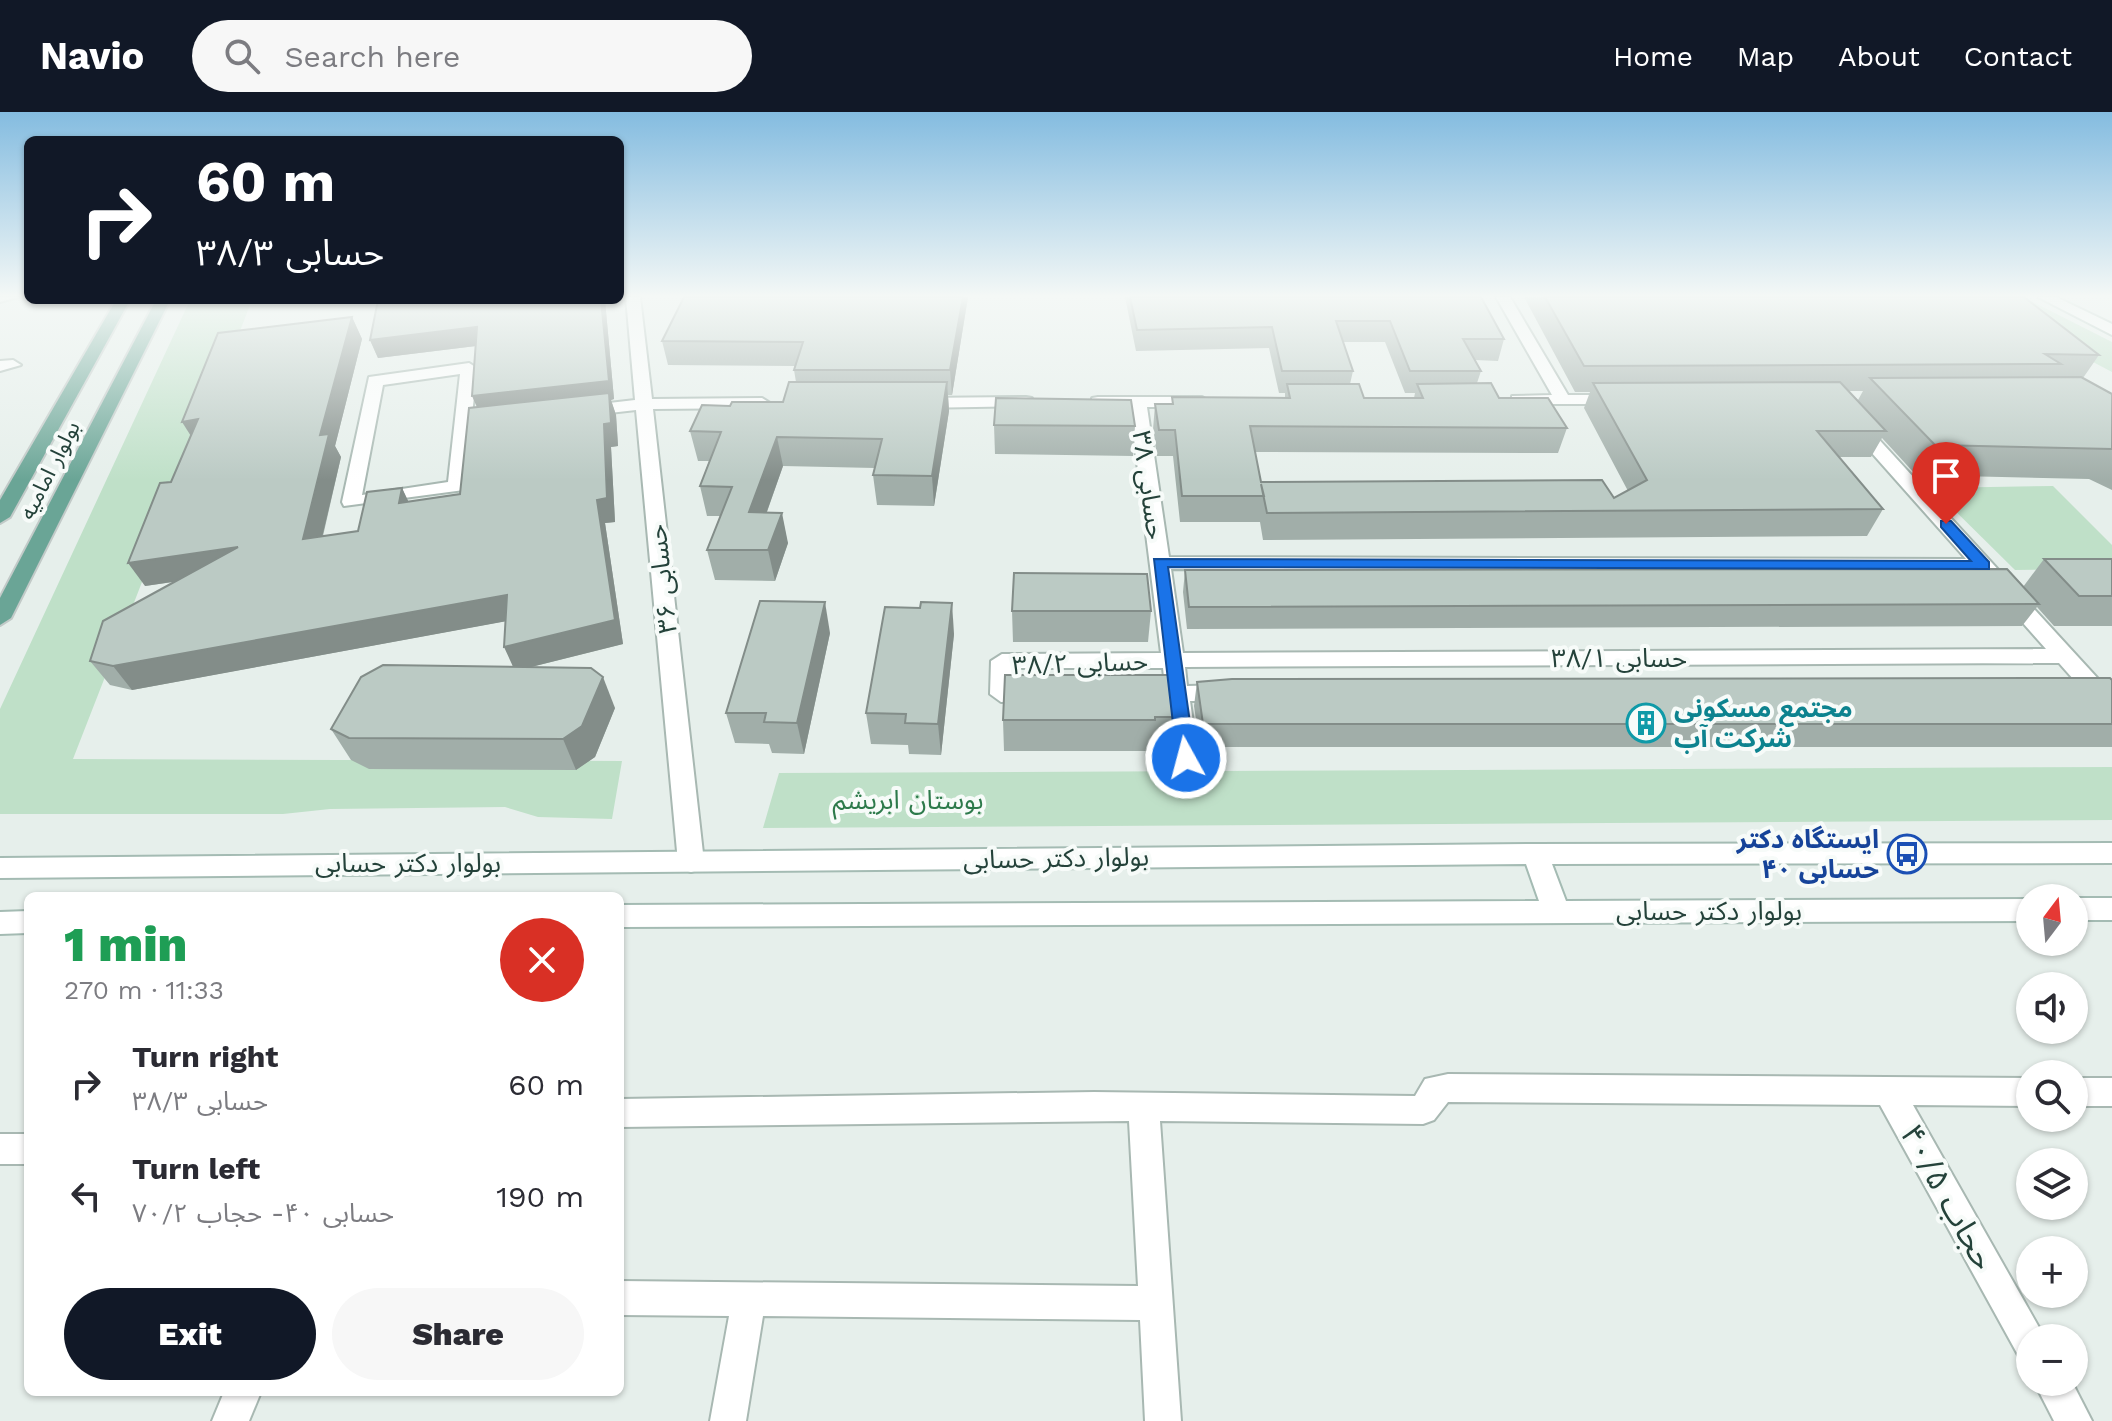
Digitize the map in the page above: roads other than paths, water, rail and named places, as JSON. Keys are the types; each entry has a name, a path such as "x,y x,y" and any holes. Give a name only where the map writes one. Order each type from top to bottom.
{"main road":[{"name":"بولوار امامیه","path":"0,517 90,358"},
{"name":"بولوار امامیه","path":"0,618 133,358"}],"street":[{"name":"حسابی ۳۶","path":"640,358 691,862"},
{"path":"1539,358 1563,400"},
{"path":"469,368 471,423 457,486 351,502 375,381 469,368"},
{"path":"1500,401 1642,400"},
{"path":"904,403 1043,402"},
{"path":"1075,402 1216,402"},
{"name":"حسابی ۳۸","path":"1138,402 1186,758"},
{"path":"569,412 645,404 782,403"},
{"path":"1843,410 2112,708"},
{"path":"1160,563 1983,565"},
{"name":"حسابی ۳۸/۱","path":"1173,660 2065,656"},
{"name":"حسابی ۳۸/۲","path":"1059,694 1001,694 1002,661 1173,660"},
{"path":"2060,686 2092,686"},
{"path":"1177,694 1240,693"},
{"name":"حسابی ۳۸/۲","path":"1118,694 1177,694"},
{"name":"بولوار دکتر حسابی","path":"0,868 1535,854 2112,853"},
{"path":"1535,854 1556,911"},
{"path":"2088,909 2112,909"},
{"name":"بولوار دکتر حسابی","path":"624,916 2016,910"},
{"path":"0,923 24,922"},
{"path":"624,1113 1144,1106 1423,1110 1436,1089 1448,1088 1890,1094 2016,1092"},
{"path":"2088,1092 2112,1092"},
{"name":"حجاب ۴۰/۵","path":"1890,1094 2019,1324"},
{"path":"1144,1106 1163,1421"},
{"path":"0,1149 24,1149"},
{"path":"624,1298 1154,1303"},
{"path":"728,1421 749,1300"},
{"path":"230,1421 241,1396"},
{"path":"2060,1396 2074,1421"}],"place":[{"name":"مجتمع مسکونی شرکت آب","path":"1646,723"},
{"name":"ایستگاه دکتر حسابی ۴۰","path":"1907,854"}],"park label":[{"name":"بوستان ابریشم","path":"908,800"}]}
